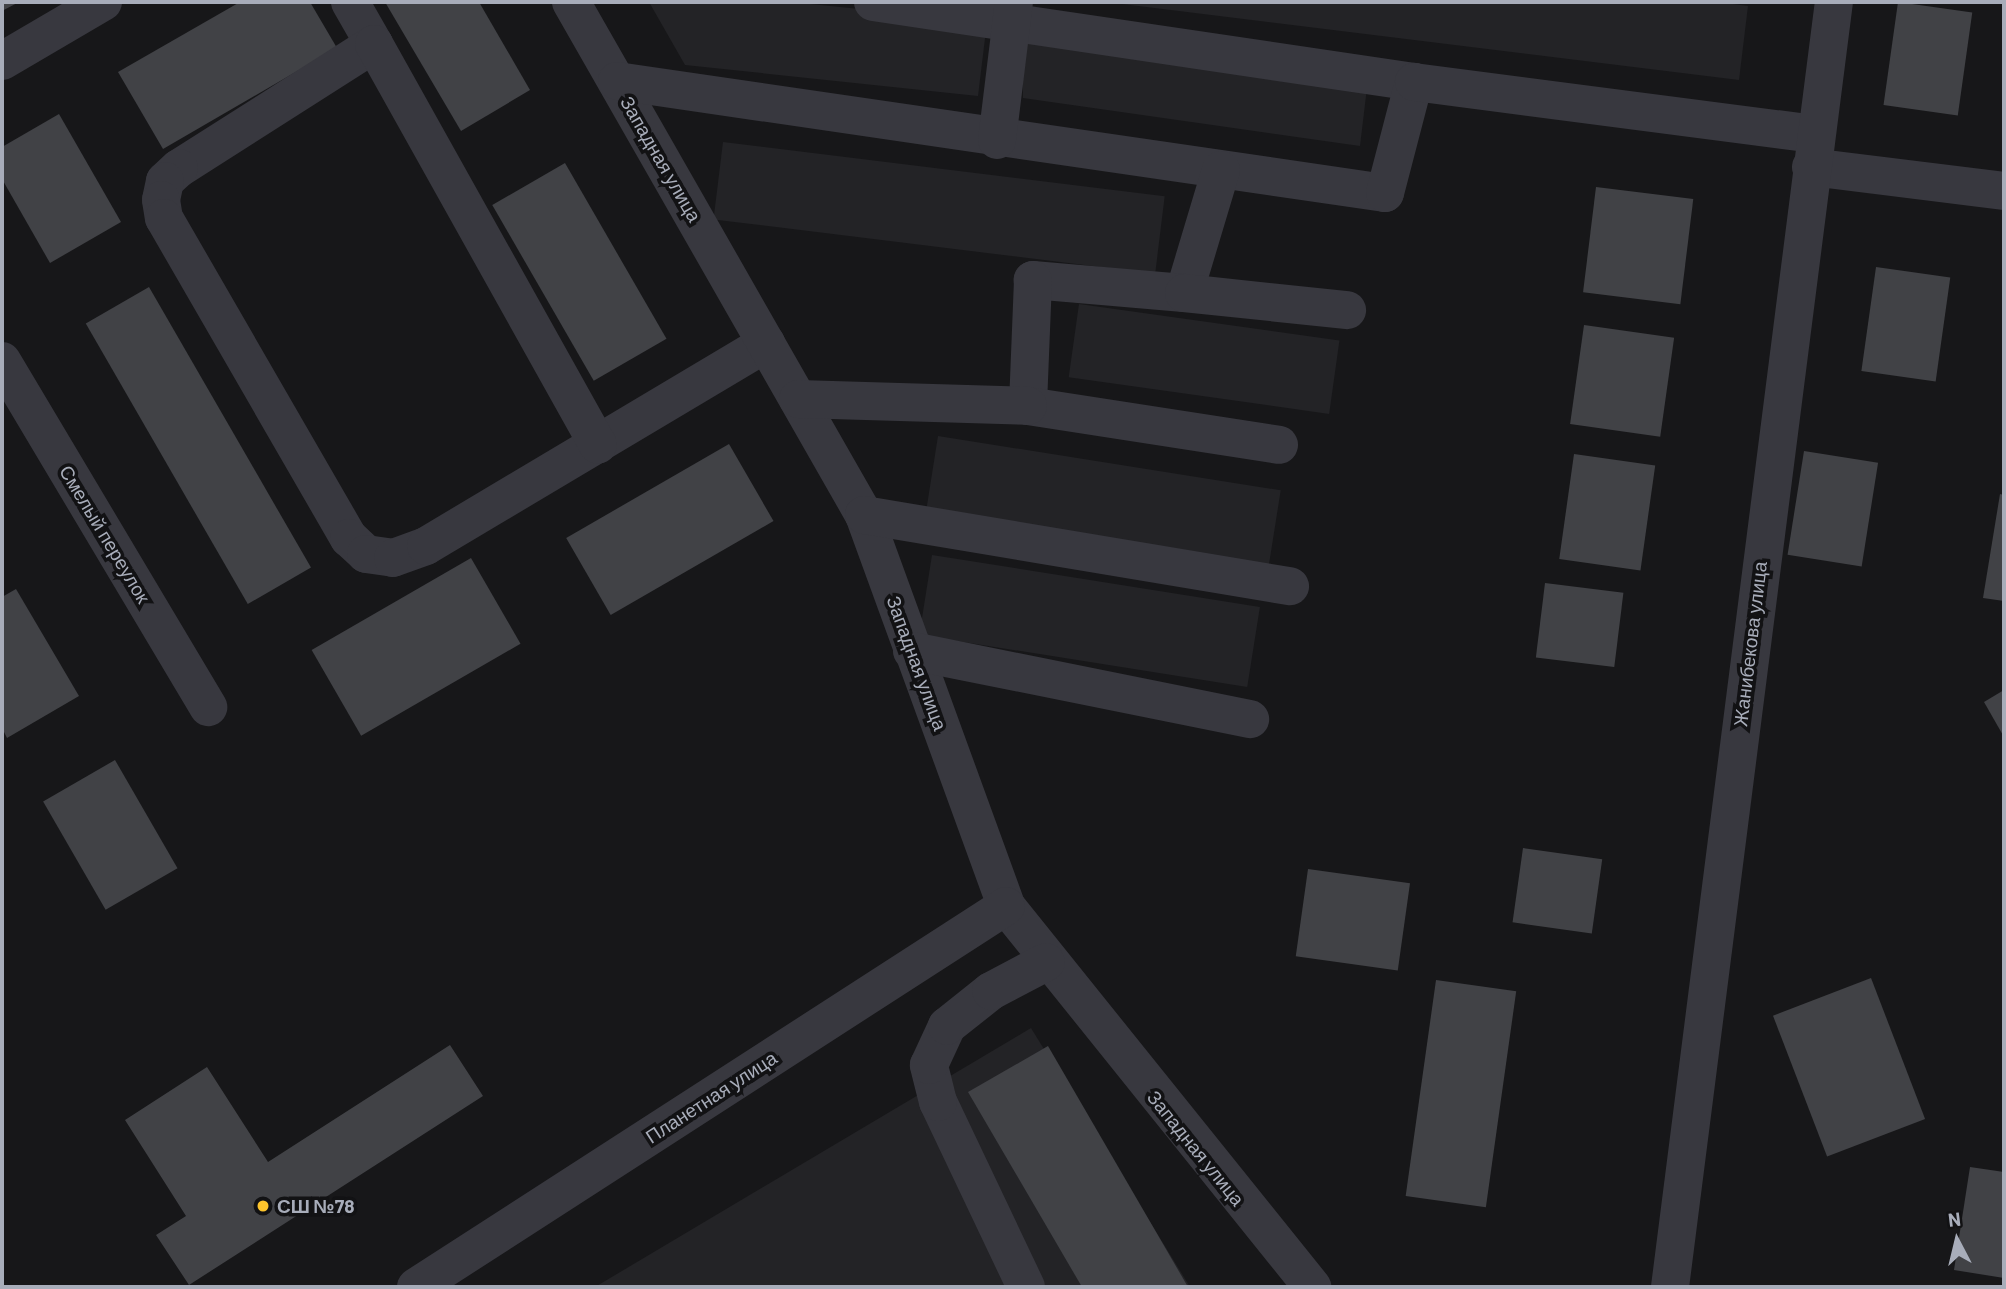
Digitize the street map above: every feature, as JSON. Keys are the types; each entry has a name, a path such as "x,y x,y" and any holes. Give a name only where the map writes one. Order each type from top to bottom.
{"street":[{"path":"2,61 103,2"},
{"path":"350,2 598,445"},
{"name":"Западная улица","path":"571,2 864,515 1006,906 1046,962 1312,1287"},
{"path":"873,2 1013,12 1814,150 2004,191"},
{"name":"Жанибекова улица","path":"1670,1287 1834,2"},
{"path":"997,140 1013,12"},
{"path":"374,44 179,168 165,181 164,218 349,538 366,554 393,558 426,546 766,343"},
{"path":"617,81 997,140 1385,192 1414,82"},
{"path":"1184,293 1221,170"},
{"path":"1028,406 1033,280 1347,310"},
{"name":"Смелый переулок","path":"2,361 208,707"},
{"path":"798,399 1028,406 1279,445"},
{"path":"864,515 1290,586"},
{"path":"912,651 1250,719"},
{"name":"Планетная улица","path":"416,1287 1006,906"},
{"path":"1026,1287 938,1102 929,1065 947,1026 991,991 1046,962"}],"shaded area":[{"path":"649,2 791,2 987,22 978,96 685,65"},
{"path":"1106,2 1718,2 1748,6 1739,80"},
{"path":"1023,35 1369,71 1360,146 1023,98"},
{"path":"723,142 1165,196 1155,274 713,219"},
{"path":"1079,304 1339,341 1329,414 1069,377"},
{"path":"938,436 1281,490 1269,565 926,511"},
{"path":"932,555 1260,607 1247,687 919,635"},
{"path":"1031,1028 1190,1287 595,1287"}],"building":[{"path":"2,2 19,2 2,11"},
{"path":"240,2 310,2 337,48 163,149 118,72"},
{"path":"385,2 479,2 530,90 461,131"},
{"path":"1898,2 1972,12 1958,115 1884,105"},
{"path":"59,114 121,222 50,263 2,179 2,147"},
{"path":"565,163 666,339 594,381 492,205"},
{"path":"1596,187 1693,199 1680,304 1583,292"},
{"path":"1876,267 1950,277 1936,381 1861,371"},
{"path":"149,287 311,568 248,604 86,324"},
{"path":"1584,325 1674,338 1660,437 1570,424"},
{"path":"729,444 774,521 611,615 566,538"},
{"path":"1804,451 1878,463 1862,566 1788,555"},
{"path":"1574,454 1655,465 1640,570 1559,559"},
{"path":"2000,494 2004,495 2004,601 1983,598"},
{"path":"471,558 520,644 361,736 312,650"},
{"path":"1545,583 1623,593 1614,667 1536,657"},
{"path":"16,589 79,696 7,738 2,728 2,597"},
{"path":"2004,690 2004,737 1984,702"},
{"path":"115,760 178,868 106,910 43,802"},
{"path":"1523,848 1602,859 1592,933 1513,922"},
{"path":"1308,869 1410,883 1398,970 1296,956"},
{"path":"1871,978 1925,1119 1827,1157 1773,1016"},
{"path":"1436,980 1516,991 1486,1207 1406,1196"},
{"path":"450,1045 483,1096 189,1285 156,1235 186,1216 125,1120 207,1067 268,1162"},
{"path":"1048,1046 1188,1287 1082,1287 968,1092"},
{"path":"1970,1167 2004,1172 2004,1278 1954,1270"}],"place":[{"name":"СШ №78","path":"263,1206"}]}
